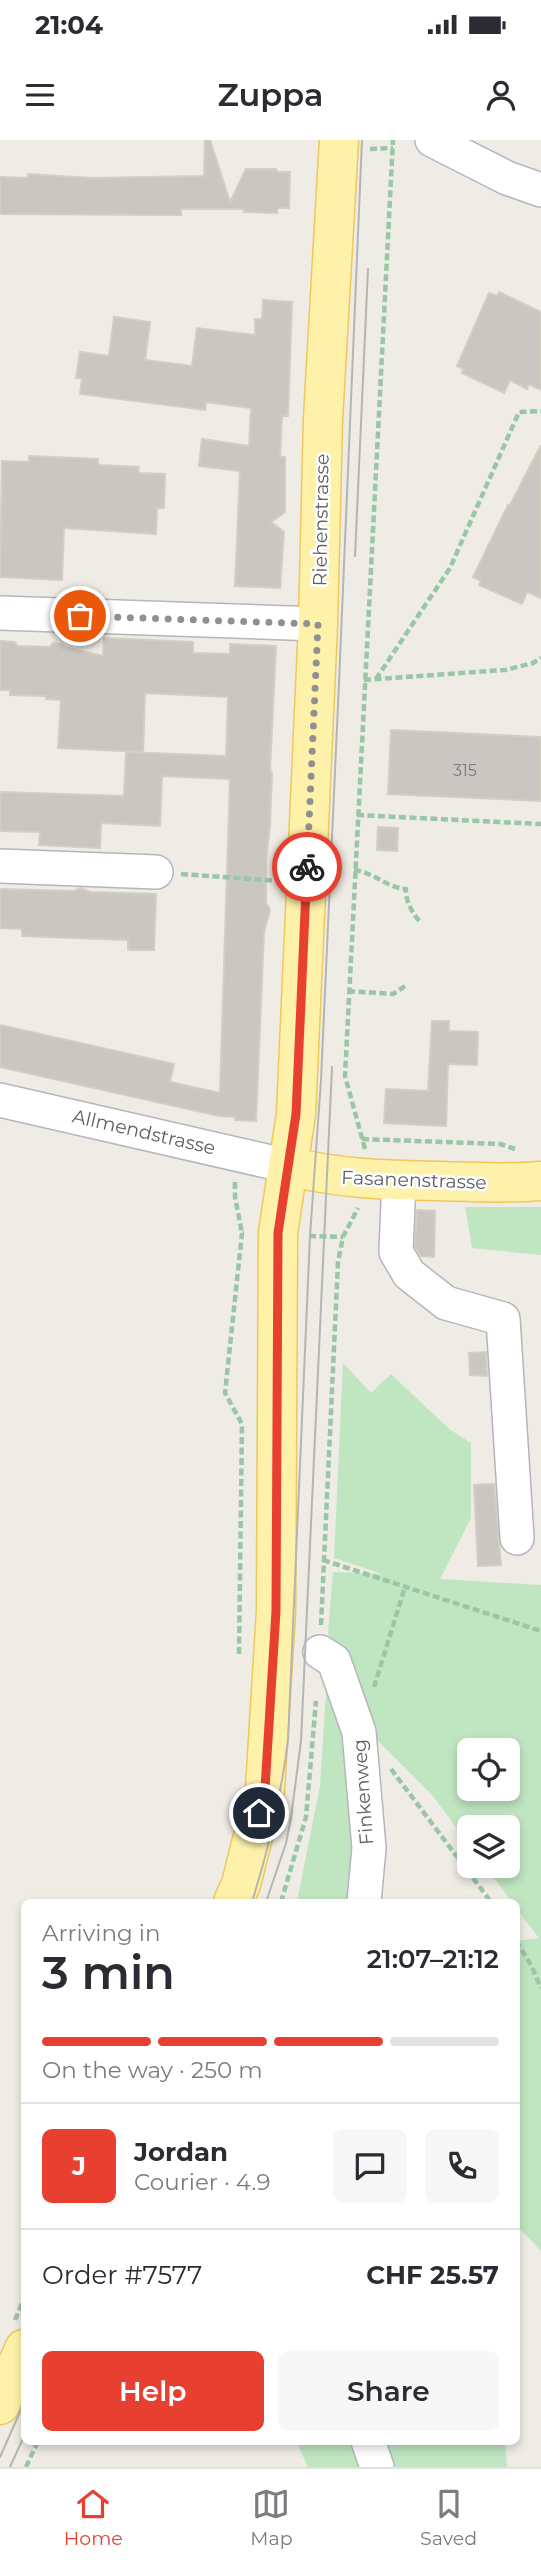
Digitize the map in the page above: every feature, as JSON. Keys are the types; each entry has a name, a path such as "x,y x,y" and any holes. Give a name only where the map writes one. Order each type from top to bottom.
{"main road":[{"name":"Riehenstrasse","path":"234,1899 242,1884 265,1789 276,1611 260,1233 288,1166 296,1102 318,624 323,419 339,140"},
{"name":"Fasanenstrasse","path":"288,1166 327,1176 514,1184 533,1167"},
{"path":"0,2405 21,2356"}],"street":[{"path":"432,140 507,178 541,190"},
{"path":"0,613 318,624"},
{"path":"0,866 156,872"},
{"name":"Allmendstrasse","path":"0,1100 288,1166"},
{"path":"399,1180 396,1252 409,1274 446,1303 503,1319 517,1538"},
{"name":"Finkenweg","path":"320,1652 334,1661 359,1732 369,1848 364,1899"},
{"path":"369,2445 377,2467"}],"path":[{"path":"393,140 345,1076 362,1139 500,1144 533,1167"},
{"path":"376,679 450,568 519,412 541,411"},
{"path":"364,680 505,670 533,663 541,658"},
{"path":"357,815 541,824"},
{"path":"354,870 368,872 395,888 406,889 416,918 421,922"},
{"path":"156,872 278,881"},
{"path":"348,991 393,993 407,985"},
{"path":"225,1179 234,1182 235,1197 260,1233 225,1393 242,1424 239,1656"},
{"path":"282,1899 306,1817 320,1652 334,1318 343,1237 360,1205"},
{"path":"260,1233 343,1237"},
{"path":"323,1560 541,1631"},
{"path":"405,1587 359,1732 421,1806 489,1899"},
{"path":"520,1947 541,1988"},
{"path":"26,2467 36,2445"}],"green space":[{"path":"465,1207 541,1207 541,1255 472,1248"},
{"path":"343,1363 371,1393 391,1374 449,1429 471,1443 471,1518 440,1579 541,1585 541,2251 520,2229 520,1940 539,1938 520,1913 520,1899 510,1899 494,1878 520,1878 520,1815 457,1815 457,1829 433,1796 366,1729 328,1633 333,1572 382,1574 334,1558"},
{"path":"328,1662 352,1733 355,1845 351,1899 298,1899 320,1786"},
{"path":"298,2445 505,2445 507,2467 308,2467"}],"building":[{"path":"205,140 210,140 230,202 246,169 276,169 277,172 290,172 289,208 277,208 277,213 244,212 244,209 181,209 181,215 0,214 0,177 28,178 28,174 92,178 204,176"},
{"path":"499,292 541,312 541,390 529,384 527,389 510,380 504,393 462,373 463,369 457,366 489,293 497,296"},
{"path":"263,300 292,302 288,416 282,416 280,457 285,457 285,512 271,522 284,532 280,588 235,586 240,471 199,466 202,439 249,446 251,408 206,402 205,410 80,394 82,378 76,378 80,352 109,356 114,317 150,322 145,360 192,366 197,328 255,335 255,319 262,319"},
{"path":"541,445 541,598 527,592 522,604 479,585 481,581 473,577"},
{"path":"29,456 98,459 98,465 139,467 138,473 165,474 164,508 157,508 156,534 64,528 62,580 0,577 2,461 29,462"},
{"path":"104,638 193,642 193,653 230,654 230,644 276,646 270,824 266,862 266,903 270,910 264,932 256,1121 235,1120 236,1117 219,1116 0,1067 0,1025 174,1064 170,1082 220,1093 230,779 162,776 160,826 101,823 100,848 39,845 40,832 0,831 0,792 124,796 126,752 226,756 228,697 145,693 143,752 58,748 61,700 46,699 46,696 10,695 10,690 0,690 0,641 14,642 18,646 50,647 53,643 62,644 103,656"},
{"path":"391,730 541,737 541,801 388,794"},
{"path":"378,827 398,828 397,851 377,850"},
{"path":"80,888 90,892 156,894 154,950 128,950 128,940 22,936 22,929 0,928 0,889 74,891"},
{"path":"432,1021 449,1021 449,1031 478,1032 477,1065 448,1064 446,1126 384,1123 386,1089 428,1091"},
{"path":"417,1210 435,1211 434,1257 421,1256 415,1247"},
{"path":"486,1352 487,1376 470,1375 469,1353"},
{"path":"494,1484 501,1565 478,1566 474,1485"}],"tram line":[{"path":"253,1899 274,1822 288,1740 310,1236 321,1080 362,140"},
{"path":"355,556 368,269"},
{"path":"267,1899 286,1843 301,1741 332,1067"},
{"path":"0,2457 21,2410"},
{"path":"10,2467 21,2443"}],"way so far":[{"path":"80,616 318,624 307,867"}],"route":[{"path":"259,1813 265,1789 276,1611 278,1233 296,1114 307,867"}]}
